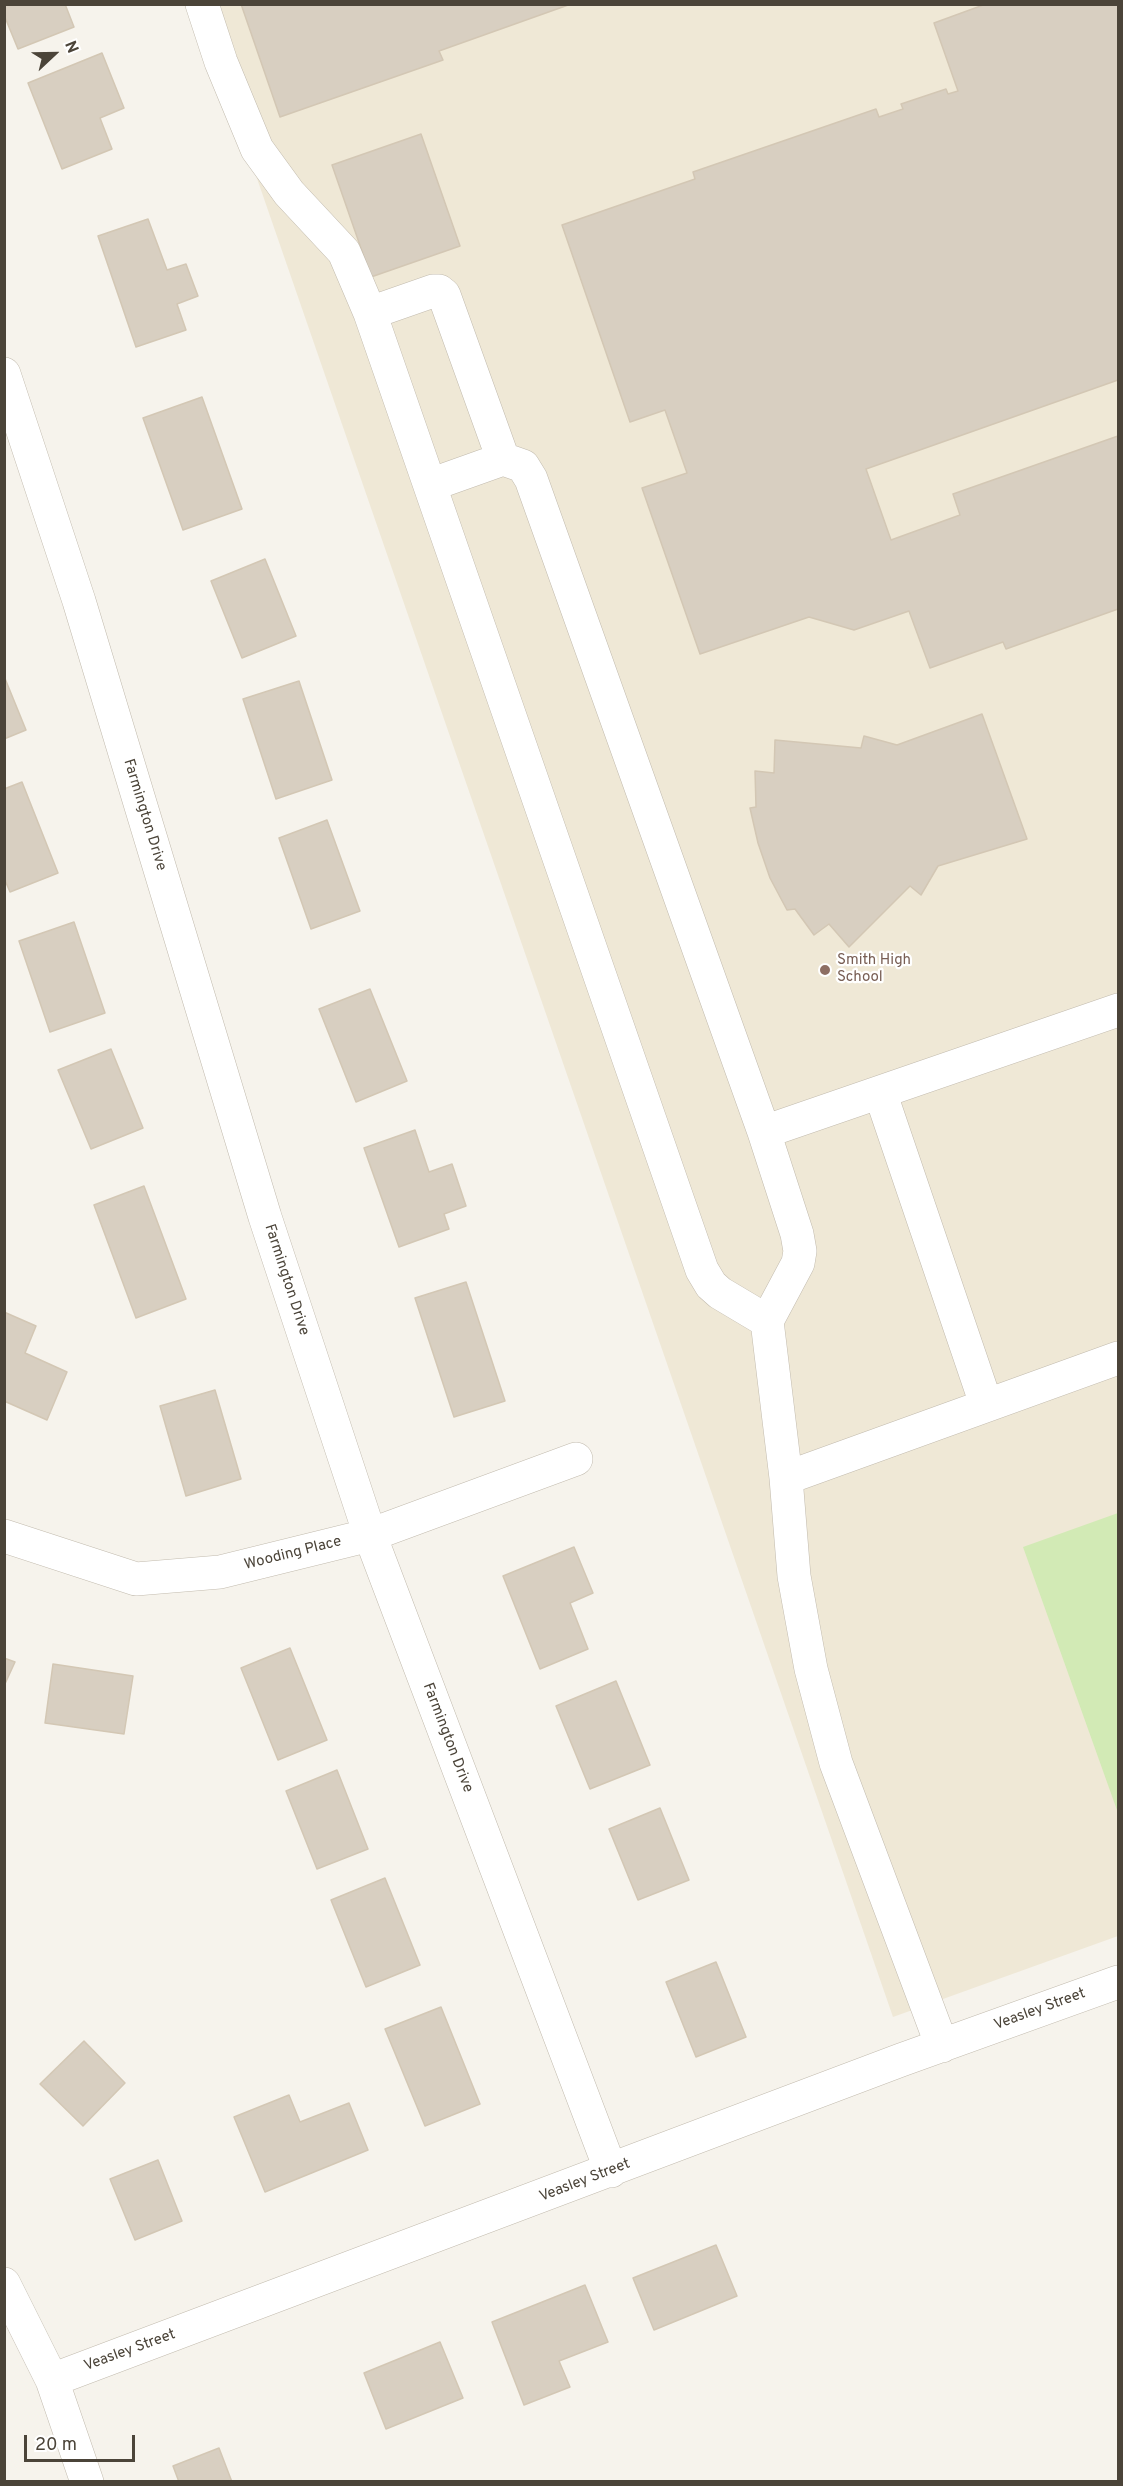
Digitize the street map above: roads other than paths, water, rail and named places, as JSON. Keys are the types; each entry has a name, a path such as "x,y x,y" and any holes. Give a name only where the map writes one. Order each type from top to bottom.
{"street":[{"path":"202,4 221,62 256,149 289,193 344,252 370,313 702,1270 711,1285 720,1293 767,1321"},
{"path":"370,313 433,291 440,291 444,295 503,459"},
{"name":"Farmington Drive","path":"4,374 79,601 265,1217 370,1535 611,2171"},
{"path":"430,485 503,459 524,466 531,479 764,1132 797,1234 800,1251 798,1263 767,1321 786,1478 794,1576 811,1669 836,1763 942,2046"},
{"path":"764,1132 1119,1010"},
{"path":"880,1092 986,1404"},
{"path":"786,1478 986,1404 1119,1358"},
{"name":"Wooding Place","path":"4,1536 136,1579 220,1572 370,1535 576,1459"},
{"name":"Veasley Street","path":"52,2380 942,2046 1119,1982"},
{"path":"4,2284 52,2380 87,2481"}],"place":[{"name":"Smith High School","path":"825,970"}]}
